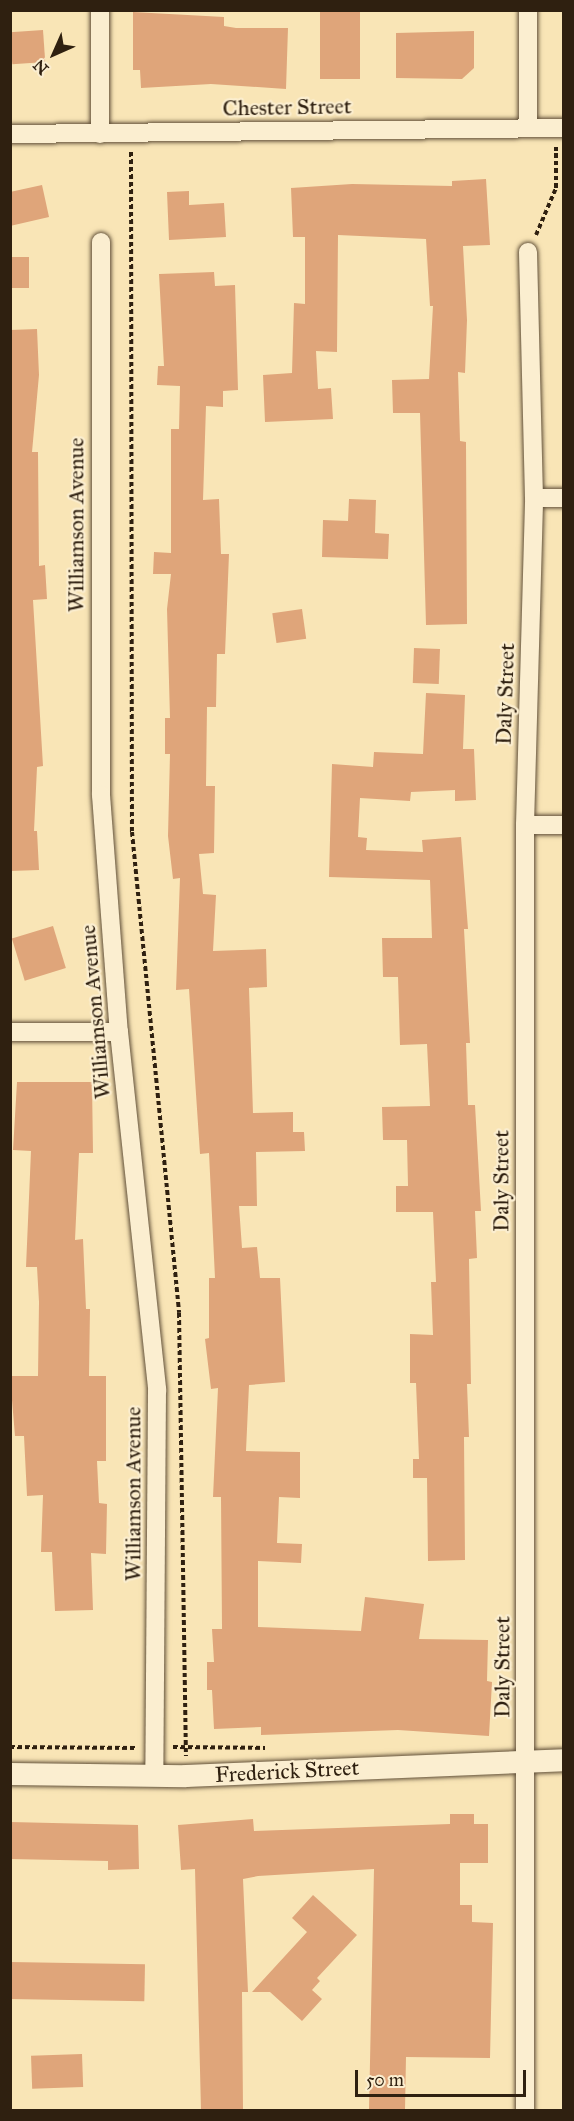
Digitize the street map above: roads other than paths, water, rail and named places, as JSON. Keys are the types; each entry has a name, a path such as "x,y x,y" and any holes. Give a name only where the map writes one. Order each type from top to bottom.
{"street":[{"path":"100,10 100,134"},
{"path":"528,10 528,128"},
{"name":"Chester Street","path":"10,134 560,128"},
{"name":"Williamson Avenue","path":"101,242 101,795 119,1032 157,1390 154,1777"},
{"name":"Daly Street","path":"525,2110 525,825 534,498 528,252"},
{"path":"534,498 564,498"},
{"path":"525,825 564,825"},
{"path":"10,1032 119,1032"},
{"name":"Frederick Street","path":"10,1774 154,1777 526,1759 564,1760"}]}
